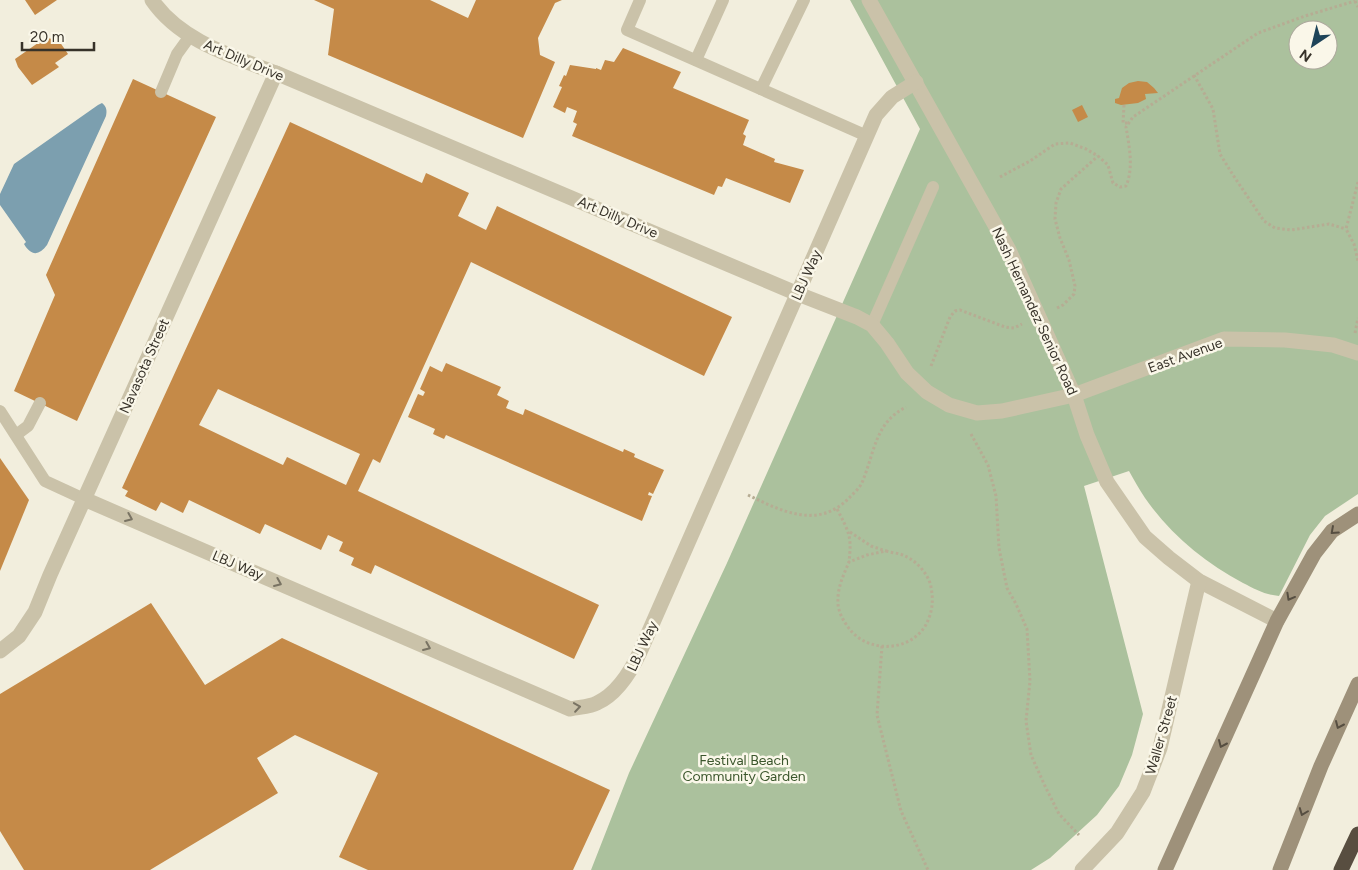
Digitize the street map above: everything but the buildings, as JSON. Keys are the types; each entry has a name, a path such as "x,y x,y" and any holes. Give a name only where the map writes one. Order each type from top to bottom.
{"highway":[{"path":"1341,870 1358,834"}],"main road":[{"path":"1165,870 1277,621 1314,554 1332,531 1358,514"},
{"path":"1280,870 1321,766 1358,684"}],"street":[{"name":"Art Dilly Drive","path":"152,0 159,11 177,27 190,36 224,53 276,73 798,294 857,317 872,325 887,343 907,373 926,392 949,405 977,413 1002,411 1074,395"},
{"name":"Nash Hernandez Senior Road","path":"870,0 1009,250 1074,395 1087,435 1107,482 1145,536 1169,558 1199,581 1277,621"},
{"name":"Navasota Street","path":"0,651 19,636 35,612 276,73"},
{"name":"LBJ Way","path":"84,499 570,709 597,704 628,676 640,652 876,115 892,97 916,82"},
{"name":"East Avenue","path":"1074,395 1224,339 1285,340 1333,345 1358,354"},
{"name":"Waller Street","path":"1082,870 1117,833 1143,792 1160,748 1199,581"}],"lane":[{"path":"640,0 627,30 867,136"},
{"path":"696,60 723,0"},
{"path":"761,89 804,0"},
{"path":"161,92 177,54 190,36"},
{"path":"872,325 933,187"},
{"path":"16,435 28,426 40,403"},
{"path":"0,411 45,481 84,499"}],"path":[{"path":"1000,177 1030,161 1055,144 1070,144 1086,149 1098,156 1108,165 1114,184 1120,187 1126,186 1129,180 1130,159 1126,126 1133,117 1258,33 1355,0 1358,7"},
{"path":"1194,75 1213,110 1220,154 1264,221 1275,228 1291,230 1329,224 1346,229"},
{"path":"1124,104 1123,122 1128,123"},
{"path":"1060,306 1074,294 1075,286 1069,260 1055,219 1056,203 1061,189 1098,156"},
{"path":"1358,182 1346,229 1354,244 1358,261"},
{"path":"932,366 950,317 955,311 960,310 1005,327 1012,328 1022,324"},
{"path":"748,495 781,510 801,515 817,515 837,509 863,483 879,432 895,413 906,407"},
{"path":"971,434 988,465 996,496 999,548 1007,588 1027,630 1030,681 1026,721 1032,755 1044,786 1059,814 1079,835"},
{"path":"837,509 849,531 851,544 849,562 841,581 838,600 842,619 853,634 869,644 887,647 904,643 919,633 929,619 933,602 930,583 920,567 905,556 871,546 849,531"},
{"path":"849,562 886,551"},
{"path":"882,646 876,716 901,811 928,870"}],"green space":[{"name":"Festival Beach Community Garden","path":"850,0 1358,0 1358,494 1325,516 1310,535 1279,596 1265,593 1243,583 1202,557 1166,524 1143,495 1129,471 1084,486 1143,714 1132,755 1119,786 1097,815 1050,858 1031,870 591,870 629,773 727,563 920,129"}],"water":[{"path":"102,103 106,109 106,116 47,245 38,253 29,251 24,244 26,242 0,205 0,194 14,164"}]}
